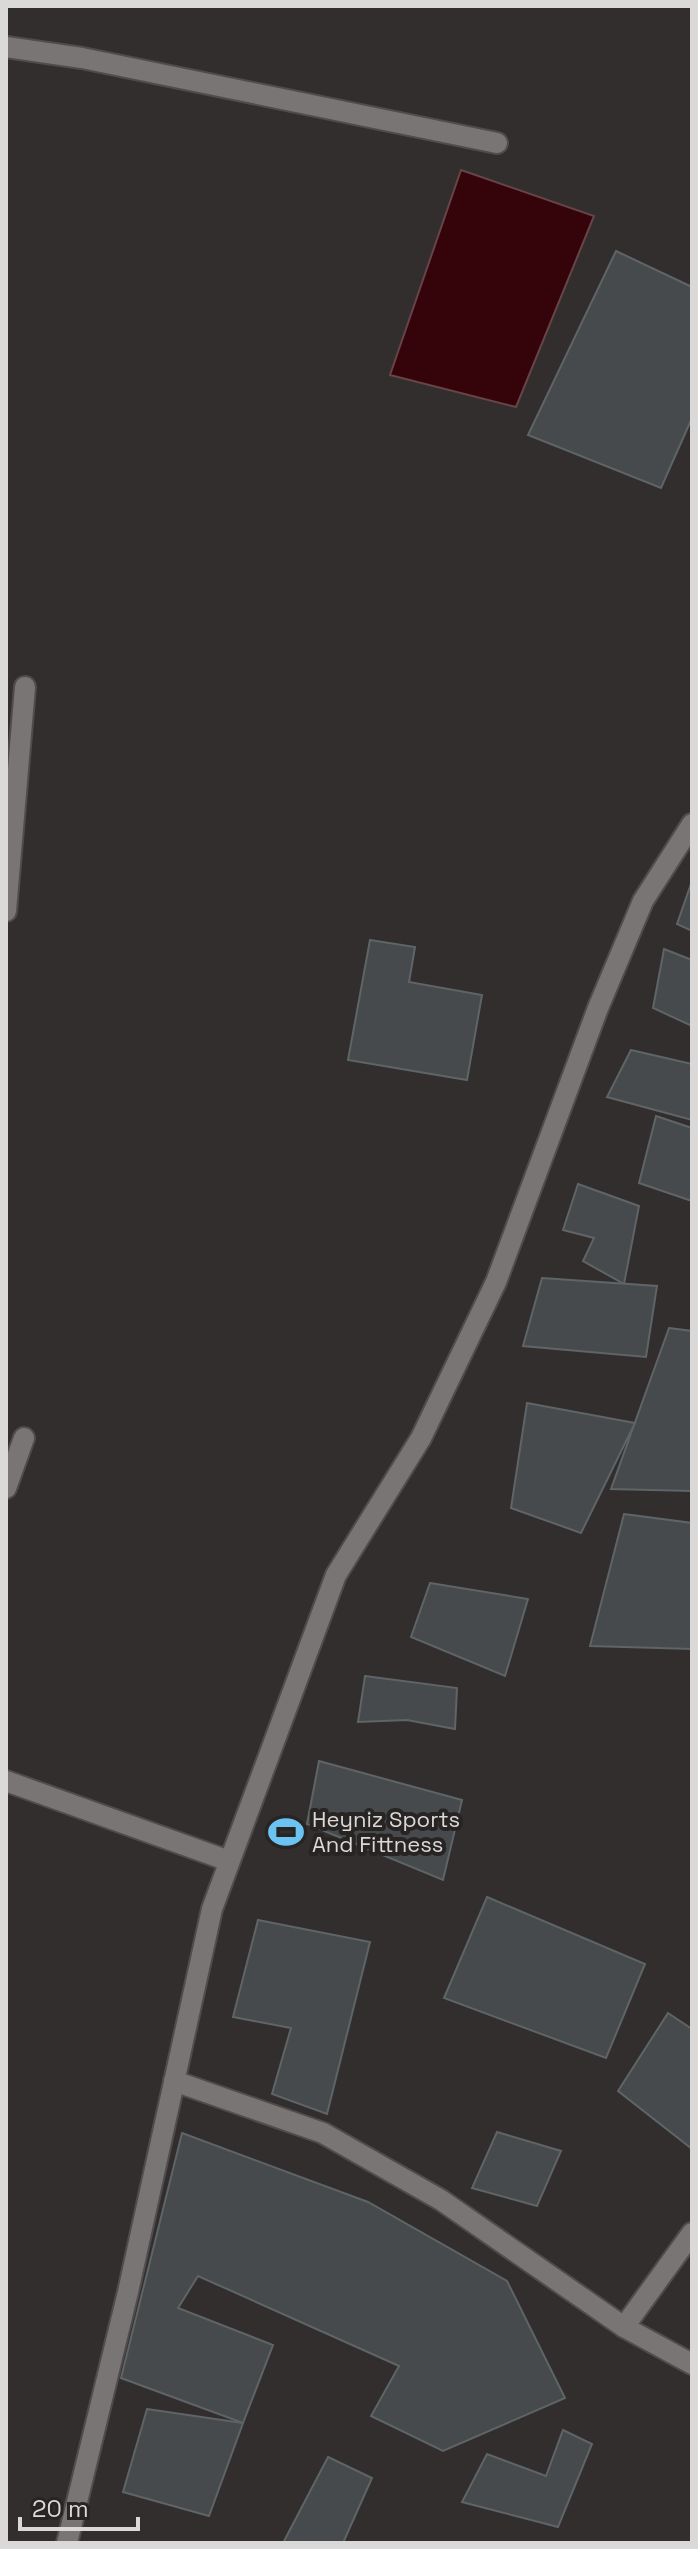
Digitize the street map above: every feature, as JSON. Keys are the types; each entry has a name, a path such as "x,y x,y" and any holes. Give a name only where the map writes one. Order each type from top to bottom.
{"street":[{"path":"6,47 82,58 497,143"},
{"path":"6,911 25,687"},
{"path":"67,2543 124,2307 212,1909 229,1861 336,1575 421,1438 496,1282 598,1008 643,901 692,824"},
{"path":"6,1488 24,1438"},
{"path":"6,1781 229,1861"},
{"path":"174,2081 323,2133 441,2200 624,2327 692,2364"},
{"path":"624,2327 692,2233"}],"shaded area":[{"path":"461,170 594,216 516,407 390,375"}],"building":[{"path":"616,251 692,287 692,418 661,488 528,435"},
{"path":"692,881 692,931 677,924"},
{"path":"370,940 415,947 409,982 482,995 467,1080 348,1060"},
{"path":"664,949 692,960 692,1026 653,1008"},
{"path":"631,1050 692,1064 692,1120 607,1097"},
{"path":"656,1116 692,1128 692,1201 639,1183"},
{"path":"578,1184 639,1206 624,1284 583,1261 594,1238 563,1230"},
{"path":"542,1278 657,1286 646,1357 523,1346"},
{"path":"669,1328 692,1331 692,1491 611,1489"},
{"path":"527,1403 635,1423 581,1533 511,1508"},
{"path":"624,1514 692,1523 692,1649 590,1646"},
{"path":"430,1583 528,1599 505,1676 411,1637"},
{"path":"365,1676 457,1688 455,1729 407,1720 358,1722"},
{"path":"319,1761 462,1800 443,1880 307,1824"},
{"path":"487,1897 645,1964 606,2058 444,1998"},
{"path":"258,1920 370,1942 327,2114 272,2094 291,2028 233,2017"},
{"path":"668,2013 692,2029 692,2149 618,2091"},
{"path":"497,2132 561,2151 537,2206 472,2188"},
{"path":"182,2133 368,2202 507,2281 565,2398 443,2451 371,2416 399,2366 198,2276 178,2308 273,2345 243,2423 121,2378"},
{"path":"147,2409 243,2423 209,2516 123,2492"},
{"path":"563,2430 592,2444 558,2527 462,2502 487,2454 546,2476"},
{"path":"328,2457 372,2478 343,2543 283,2543"}],"place":[{"name":"Heyniz Sports And Fittness","path":"286,1832"}]}
